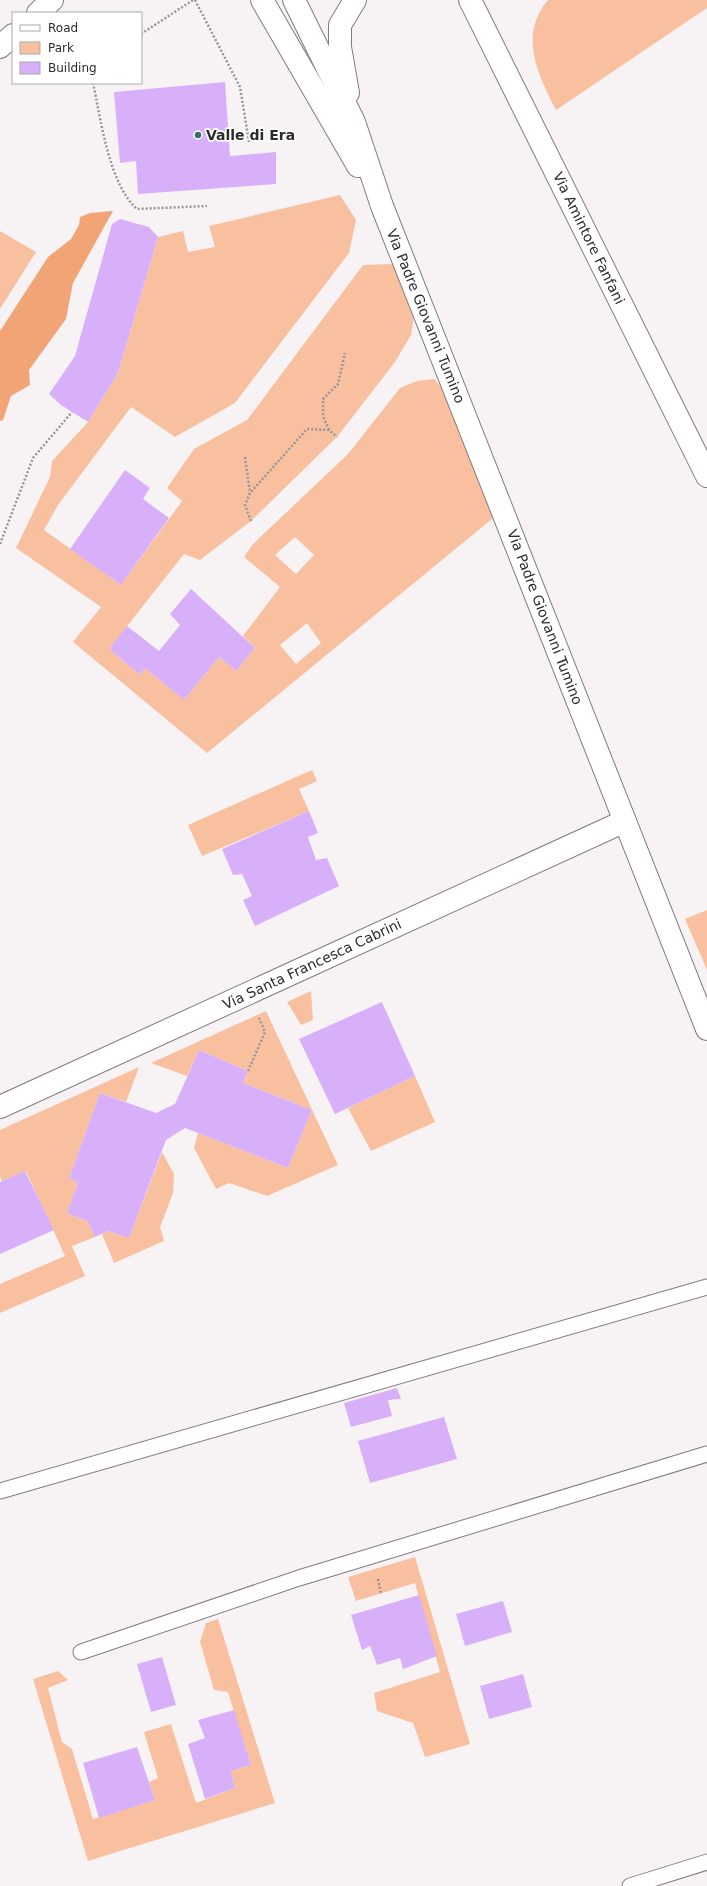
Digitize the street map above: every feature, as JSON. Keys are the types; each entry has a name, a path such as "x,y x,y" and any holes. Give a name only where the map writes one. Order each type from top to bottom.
{"street":[{"path":"39,12 52,0"},
{"path":"262,0 382,206"},
{"path":"294,0 354,122 382,206"},
{"path":"354,122 340,47 340,25 355,0"},
{"name":"Via Amintore Fanfani","path":"470,0 707,476"},
{"path":"0,47 12,36"},
{"name":"Via Padre Giovanni Tumino","path":"382,206 707,1029"},
{"name":"Via Santa Francesca Cabrini","path":"0,1107 625,821"}],"lane":[{"path":"0,1491 707,1287"},
{"path":"81,1652 299,1578 707,1454"},
{"path":"630,1886 707,1862"}],"path":[{"path":"142,33 194,0 240,87 249,142"},
{"path":"93,84 115,177 129,203 137,209 207,206"},
{"path":"337,437 329,430 323,416 323,398 338,384 345,352"},
{"path":"0,544 33,458 72,412"},
{"path":"251,521 245,505 250,493 307,429 329,430"},
{"path":"245,457 250,493"},
{"path":"248,1071 265,1032 257,1015"},
{"path":"377,1575 381,1594"}],"green space":[{"path":"548,0 707,0 707,8 556,110 543,83 534,55 534,27 539,13"},
{"path":"340,195 356,220 349,253 235,403 175,437 131,407 58,505 44,530 121,585 182,501 167,488 194,449 247,420 363,265 393,264 415,311 411,335 395,362 337,437 251,521 200,560 184,554 109,649 140,675 145,668 184,700 219,657 236,671 255,648 243,636 280,587 244,557 253,544 348,454 400,388 417,381 434,379 448,395 498,514 207,753 73,642 101,607 16,548 50,477 52,461 88,422 118,373 158,237 183,231 188,252 215,247 209,226","holes":["295,537 314,555 296,574 275,555","307,623 321,643 296,664 280,645"]},
{"path":"0,231 36,252 0,309"},
{"path":"312,770 317,781 299,789 309,811 202,856 188,825"},
{"path":"707,910 707,970 685,919"},
{"path":"311,991 313,1020 301,1025 287,1002"},
{"path":"266,1011 338,1165 267,1196 229,1183 216,1189 194,1148 198,1133 288,1168 312,1110 243,1083 248,1071 199,1050 187,1076 151,1063"},
{"path":"139,1067 126,1102 100,1093 69,1178 78,1183 67,1213 88,1222 95,1237 72,1246 85,1276 0,1313 0,1284 65,1256 26,1171 2,1181 0,1176 0,1130"},
{"path":"415,1076 435,1122 371,1151 348,1108"},
{"path":"162,1152 174,1174 173,1193 160,1227 164,1241 114,1263 102,1234 108,1231 129,1238"},
{"path":"415,1557 470,1744 425,1757 413,1723 377,1711 374,1693 440,1672 415,1583 356,1601 348,1577"},
{"path":"218,1619 275,1803 88,1861 33,1679 58,1671 68,1680 48,1688 62,1742 72,1749 93,1819 155,1800 149,1782 158,1778 144,1732 171,1724 196,1803 235,1788 231,1771 251,1765 228,1692 214,1690 200,1642 206,1623"}],"shaded area":[{"path":"113,211 73,283 66,319 29,370 30,385 11,396 3,420 0,421 0,331 48,257 71,239 79,225 80,217 90,213"}],"building":[{"path":"225,82 230,156 276,152 276,184 138,194 136,161 120,163 114,92"},
{"path":"120,219 149,227 158,237 118,373 88,422 61,405 49,394 75,356 112,224"},
{"path":"125,470 150,488 143,499 169,518 121,585 70,549"},
{"path":"191,589 255,648 236,671 219,657 184,700 145,668 140,675 109,649 127,626 159,651 180,625 170,614"},
{"path":"309,811 318,833 308,837 316,860 327,858 339,886 255,926 243,900 252,896 242,874 233,875 222,849"},
{"path":"382,1002 415,1076 335,1114 299,1039"},
{"path":"199,1050 248,1071 243,1083 312,1110 288,1168 185,1128 166,1140 129,1238 108,1231 95,1237 88,1222 67,1213 78,1183 69,1178 100,1093 156,1113 175,1104"},
{"path":"25,1171 54,1230 0,1254 0,1182"},
{"path":"397,1388 401,1399 388,1400 392,1416 351,1427 344,1403"},
{"path":"444,1417 457,1459 370,1483 358,1441"},
{"path":"419,1595 437,1656 403,1669 400,1658 377,1665 370,1646 362,1650 351,1615"},
{"path":"503,1601 512,1632 465,1646 456,1614"},
{"path":"162,1657 176,1705 151,1712 137,1664"},
{"path":"523,1674 532,1707 489,1719 480,1686"},
{"path":"234,1710 251,1765 231,1771 235,1788 205,1799 188,1744 205,1738 198,1720"},
{"path":"137,1747 155,1800 99,1818 83,1763"}],"place":[{"name":"Valle di Era","path":"198,135"}]}
